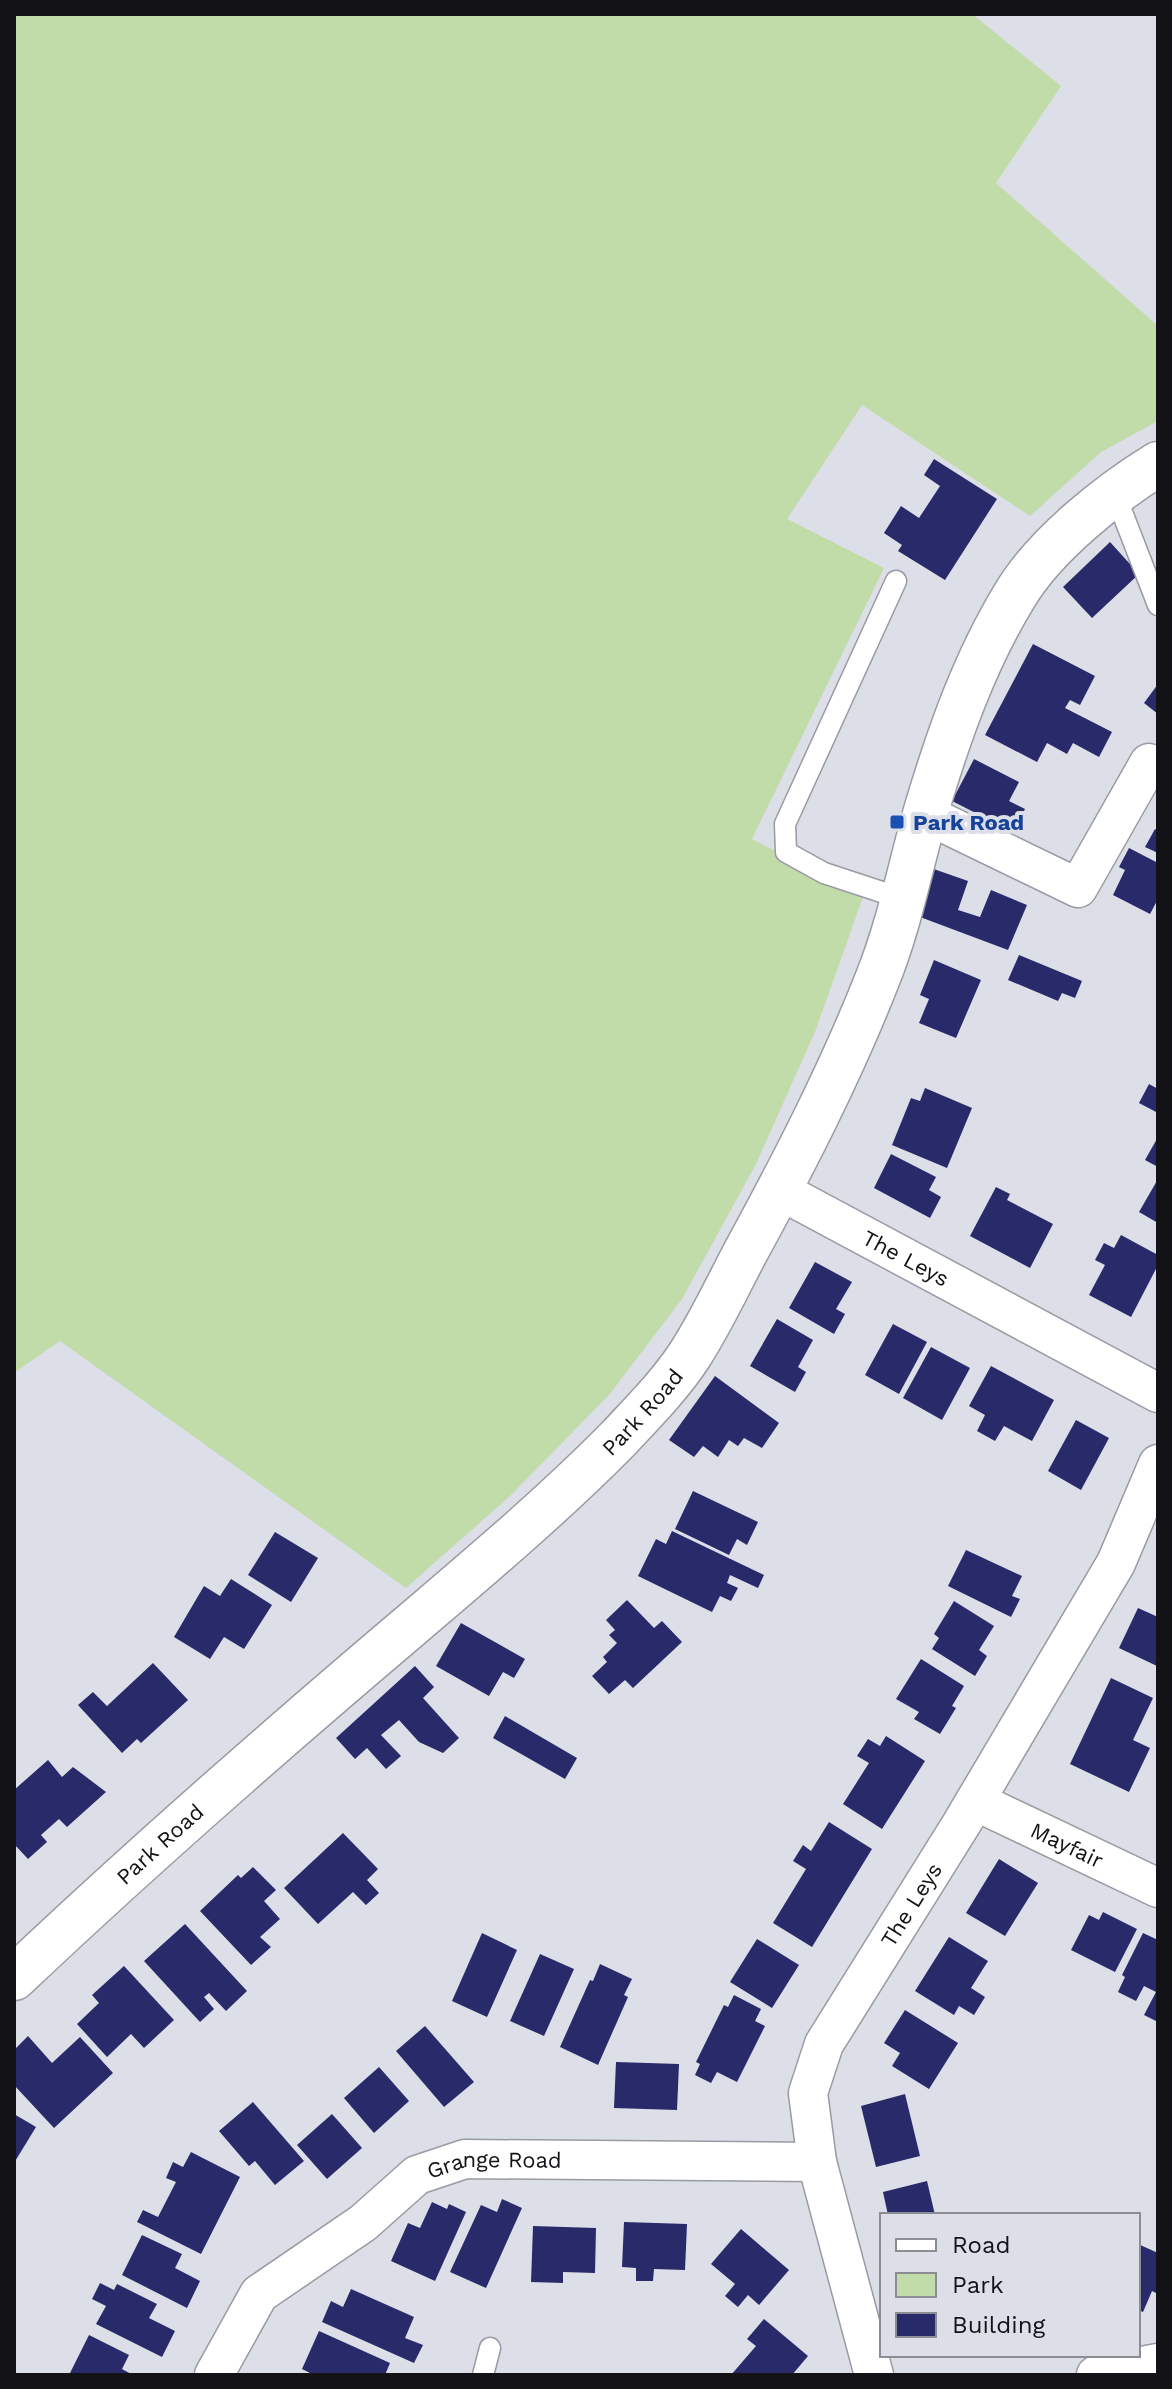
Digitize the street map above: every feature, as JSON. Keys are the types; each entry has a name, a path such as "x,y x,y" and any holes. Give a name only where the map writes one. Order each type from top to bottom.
{"main road":[{"name":"Park Road","path":"14,1978 273,1742 461,1582 594,1463 641,1415 688,1357 779,1190 830,1087 878,978 925,814 964,696 1017,592 1052,549 1092,511 1140,476"}],"street":[{"path":"925,814 1078,888 1149,763"},
{"name":"The Leys","path":"779,1190 1158,1393"},
{"name":"The Leys","path":"874,2375 817,2162 808,2093 824,2044 975,1801 1116,1563 1158,1464"},
{"name":"Mayfair","path":"975,1801 1158,1888"},
{"name":"Grange Road","path":"214,2375 259,2294 363,2223 417,2175 465,2159 817,2162"},
{"path":"1096,2375 1158,2363"}],"lane":[{"path":"1140,476 1158,605"},
{"path":"896,581 785,824 786,852 824,873 903,899"},
{"path":"483,2375 490,2348"}],"green space":[{"path":"14,14 972,14 1061,86 996,183 1158,326 1158,421 1101,452 1030,516 862,405 787,519 884,568 752,839 863,897 815,1032 756,1164 682,1299 609,1395 510,1496 406,1588 60,1341 14,1373"}],"building":[{"path":"934,459 997,499 945,580 898,551 902,545 884,533 901,506 919,518 940,486 924,475"},
{"path":"1110,542 1139,574 1092,618 1063,587"},
{"path":"1033,644 1095,676 1080,705 1070,700 1065,708 1112,732 1099,757 1073,743 1067,754 1047,743 1037,762 985,735"},
{"path":"1158,684 1158,714 1144,703"},
{"path":"974,759 1019,782 1009,801 1025,809 1013,832 952,801"},
{"path":"1155,829 1158,831 1158,853 1145,847"},
{"path":"1129,848 1158,863 1158,899 1150,914 1113,895 1125,870 1119,867"},
{"path":"928,867 968,881 958,910 980,917 991,890 1027,905 1008,950 912,914"},
{"path":"1019,955 1082,981 1075,998 1062,993 1058,1001 1008,980"},
{"path":"934,960 981,980 956,1038 919,1023 929,999 920,995"},
{"path":"1149,1084 1158,1089 1158,1113 1139,1103"},
{"path":"925,1088 972,1108 947,1168 892,1145 911,1098 920,1101"},
{"path":"1158,1137 1158,1167 1145,1160"},
{"path":"891,1154 936,1177 929,1190 941,1197 930,1218 874,1188"},
{"path":"1158,1179 1158,1223 1139,1212"},
{"path":"996,1187 1010,1194 1007,1200 1053,1224 1030,1268 970,1236"},
{"path":"1121,1235 1158,1255 1158,1265 1131,1317 1089,1295 1105,1265 1095,1260 1104,1243 1114,1248"},
{"path":"815,1262 852,1282 836,1309 845,1314 834,1334 789,1308"},
{"path":"777,1319 813,1340 798,1367 806,1372 795,1392 750,1366"},
{"path":"893,1324 927,1342 899,1394 865,1375"},
{"path":"931,1347 970,1368 942,1420 903,1398"},
{"path":"991,1366 1054,1400 1032,1441 1004,1426 995,1441 977,1431 985,1415 969,1406"},
{"path":"715,1376 779,1423 762,1448 744,1438 738,1446 729,1440 718,1457 703,1446 694,1457 669,1440"},
{"path":"1076,1420 1109,1438 1081,1490 1048,1471"},
{"path":"693,1491 758,1522 747,1545 737,1539 729,1555 675,1529"},
{"path":"672,1531 764,1575 758,1588 730,1575 727,1583 738,1588 731,1601 720,1596 712,1612 638,1576 656,1539 666,1544"},
{"path":"275,1532 318,1558 291,1602 248,1575"},
{"path":"966,1550 1022,1576 1012,1596 1020,1599 1011,1617 948,1586"},
{"path":"231,1579 272,1605 244,1649 224,1637 210,1659 174,1637 204,1586 220,1596"},
{"path":"627,1600 654,1628 662,1621 682,1642 633,1688 625,1680 609,1694 592,1676 607,1662 603,1657 617,1643 609,1635 615,1630 606,1620"},
{"path":"954,1601 994,1626 979,1650 987,1656 975,1676 932,1649 939,1638 934,1634"},
{"path":"1138,1608 1158,1617 1157,1666 1119,1648"},
{"path":"461,1623 525,1659 514,1678 503,1672 489,1696 436,1666"},
{"path":"921,1659 964,1686 952,1706 956,1708 940,1734 914,1719 919,1712 896,1699"},
{"path":"153,1663 188,1700 141,1743 137,1739 122,1753 78,1705 93,1692 107,1706"},
{"path":"415,1666 434,1687 423,1698 459,1738 443,1753 419,1742 399,1720 381,1735 401,1756 386,1769 367,1748 355,1759 336,1738"},
{"path":"1111,1678 1153,1698 1133,1740 1150,1748 1129,1792 1070,1764"},
{"path":"505,1716 577,1758 565,1779 493,1738"},
{"path":"886,1736 925,1761 882,1829 843,1804 869,1763 857,1756 868,1739 880,1746"},
{"path":"48,1760 62,1777 73,1767 106,1792 67,1827 59,1819 41,1835 47,1842 28,1859 14,1844 14,1790"},
{"path":"829,1822 872,1849 812,1947 773,1923 806,1869 793,1861 803,1845 811,1851"},
{"path":"343,1833 378,1869 367,1880 379,1893 366,1905 353,1892 318,1924 284,1888"},
{"path":"999,1859 1038,1883 1005,1936 966,1913"},
{"path":"253,1867 276,1890 264,1901 280,1919 260,1937 271,1947 251,1965 200,1911 238,1875 241,1878"},
{"path":"1103,1912 1137,1929 1115,1972 1071,1950 1089,1915 1099,1920"},
{"path":"185,1924 247,1991 226,2011 209,1993 204,1997 214,2009 200,2022 144,1961"},
{"path":"482,1933 517,1950 487,2017 452,2001"},
{"path":"1143,1933 1158,1940 1158,2022 1144,2015 1156,1992 1144,1986 1136,2001 1118,1992 1125,1977 1122,1975"},
{"path":"949,1937 988,1961 971,1988 985,1997 974,2015 959,2006 954,2015 915,1991"},
{"path":"757,1939 799,1965 772,2008 730,1982"},
{"path":"540,1954 574,1969 544,2036 510,2021"},
{"path":"600,1964 632,1979 624,1995 628,1997 598,2065 560,2047"},
{"path":"124,1966 174,2020 144,2048 131,2034 107,2057 77,2024 99,2003 92,1995"},
{"path":"734,1995 761,2009 755,2021 765,2026 737,2082 717,2072 711,2083 695,2075 700,2064 696,2062 724,2005 728,2007"},
{"path":"905,2010 958,2043 929,2089 892,2066 900,2053 884,2043"},
{"path":"425,2026 474,2082 444,2107 396,2051"},
{"path":"28,2036 52,2063 80,2037 113,2073 54,2128 14,2085 14,2050"},
{"path":"616,2062 679,2064 677,2110 614,2108"},
{"path":"379,2067 409,2101 374,2133 344,2098"},
{"path":"905,2094 920,2156 876,2167 861,2106"},
{"path":"253,2102 304,2161 275,2185 255,2161 249,2166 219,2131"},
{"path":"14,2114 36,2127 14,2163"},
{"path":"332,2114 362,2148 327,2179 297,2145"},
{"path":"191,2152 240,2177 201,2254 137,2222 143,2210 158,2217 176,2182 166,2178 173,2162 183,2167"},
{"path":"927,2181 935,2213 888,2213 883,2192"},
{"path":"502,2199 522,2208 486,2288 450,2272 481,2205 497,2212"},
{"path":"432,2202 447,2209 449,2204 466,2212 435,2281 391,2261 408,2223 420,2228"},
{"path":"624,2222 687,2224 685,2270 654,2269 653,2281 636,2281 636,2268 622,2267"},
{"path":"533,2226 596,2228 595,2273 563,2272 563,2283 531,2282"},
{"path":"741,2229 789,2270 759,2305 748,2295 738,2307 725,2296 735,2284 711,2264"},
{"path":"142,2235 182,2254 175,2268 200,2281 187,2308 122,2275"},
{"path":"1140,2245 1158,2253 1158,2294 1152,2291 1143,2312 1140,2311"},
{"path":"100,2283 114,2290 117,2284 157,2304 149,2318 175,2331 162,2357 96,2324 106,2306 92,2299"},
{"path":"351,2289 414,2317 405,2338 423,2345 414,2363 322,2322 331,2301 343,2307"},
{"path":"764,2319 808,2356 792,2375 731,2375 756,2346 747,2339"},
{"path":"319,2331 390,2363 385,2375 314,2375 302,2369"},
{"path":"89,2335 129,2355 122,2369 133,2375 69,2375"}],"place":[{"name":"Park Road","path":"897,822"}]}
